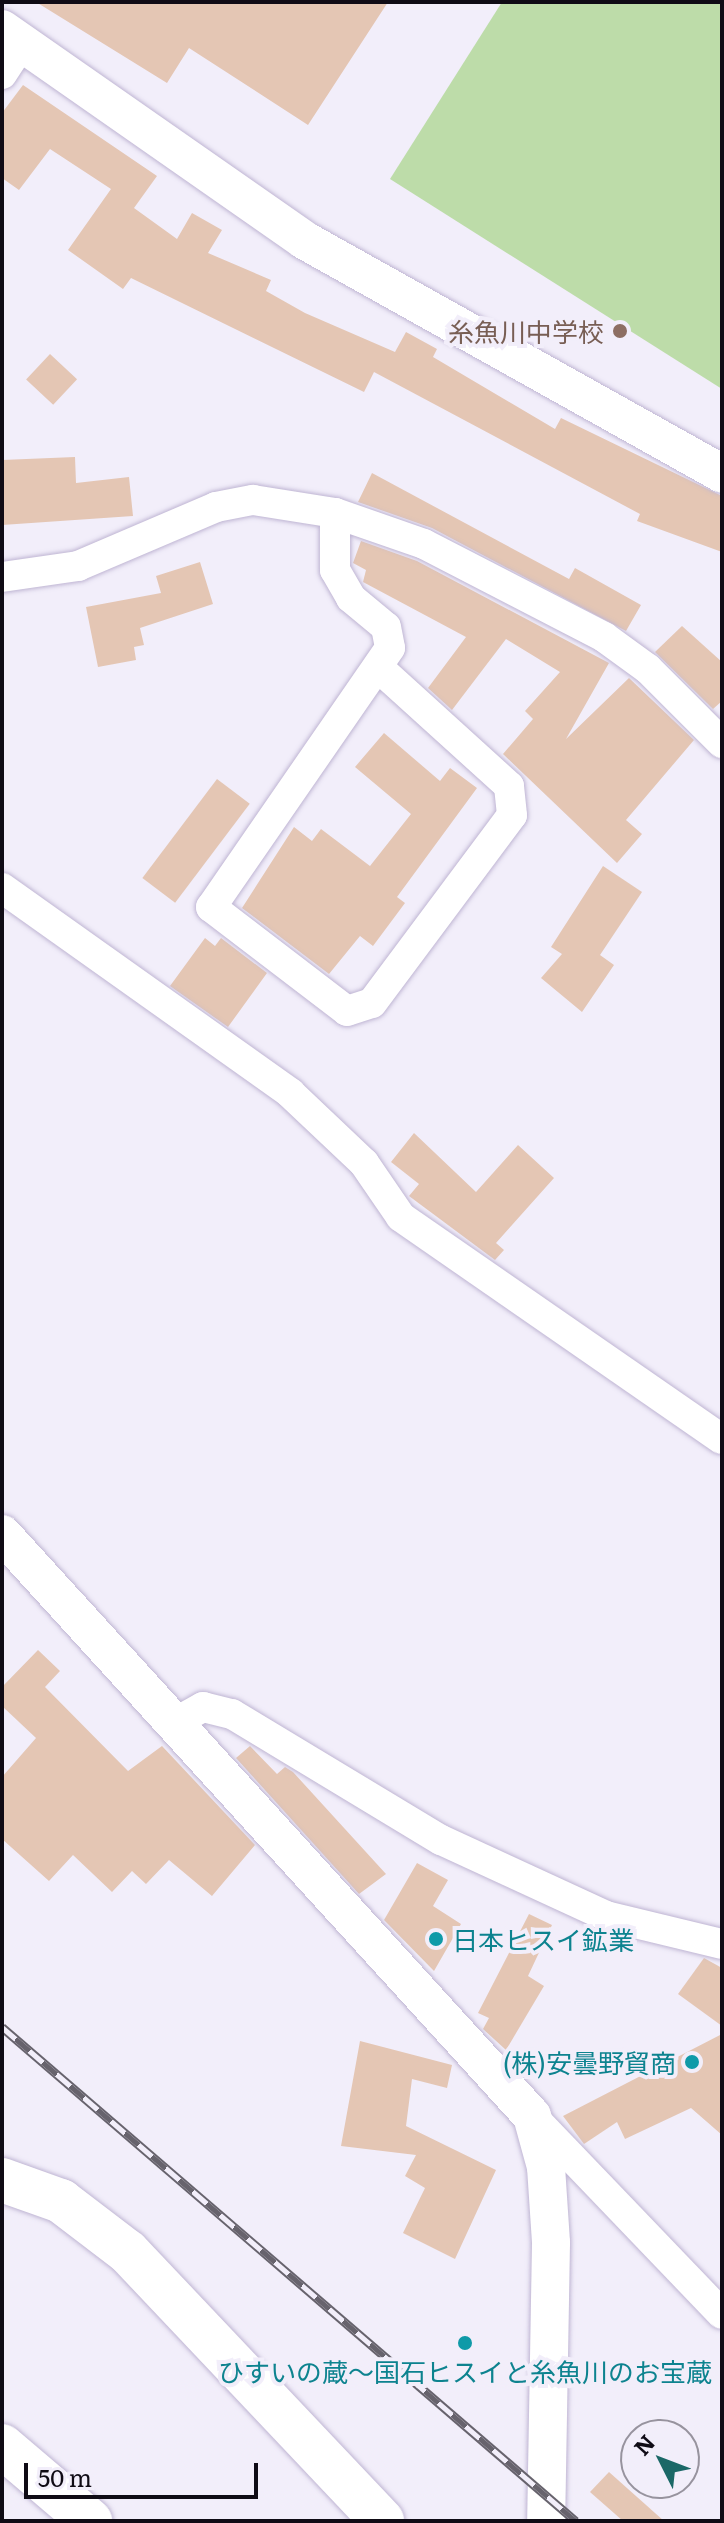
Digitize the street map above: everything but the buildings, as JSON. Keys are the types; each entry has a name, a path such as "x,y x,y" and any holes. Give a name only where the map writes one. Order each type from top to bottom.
{"highway":[{"path":"2,2180 61,2201 128,2252 382,2521"},
{"path":"2,2446 90,2521"}],"street":[{"path":"9,49 304,240 722,474"},
{"path":"2,577 78,566 216,507 253,500 335,513 424,544 604,637 648,669 722,743"},
{"path":"335,513 335,570 351,598 386,627 390,648 380,669 211,907 347,1011 372,1003 512,815 509,786 380,669"},
{"path":"2,888 290,1093 364,1163 401,1217 722,1439"},
{"path":"2,1534 532,2116 722,2314"},
{"path":"176,1722 203,1707 232,1714 441,1840 606,1916 722,1944"},
{"path":"532,2116 546,2167 551,2243 546,2521"}],"green space":[{"path":"502,2 722,2 722,389 390,179"}],"railway":[{"path":"2,2027 576,2521"}],"place":[{"name":"糸魚川中学校","path":"620,331"},
{"name":"日本ヒスイ鉱業","path":"436,1939"},
{"name":"(株)安曇野貿商","path":"692,2062"},
{"name":"ひすいの蔵～国石ヒスイと糸魚川のお宝蔵","path":"465,2343"}]}
